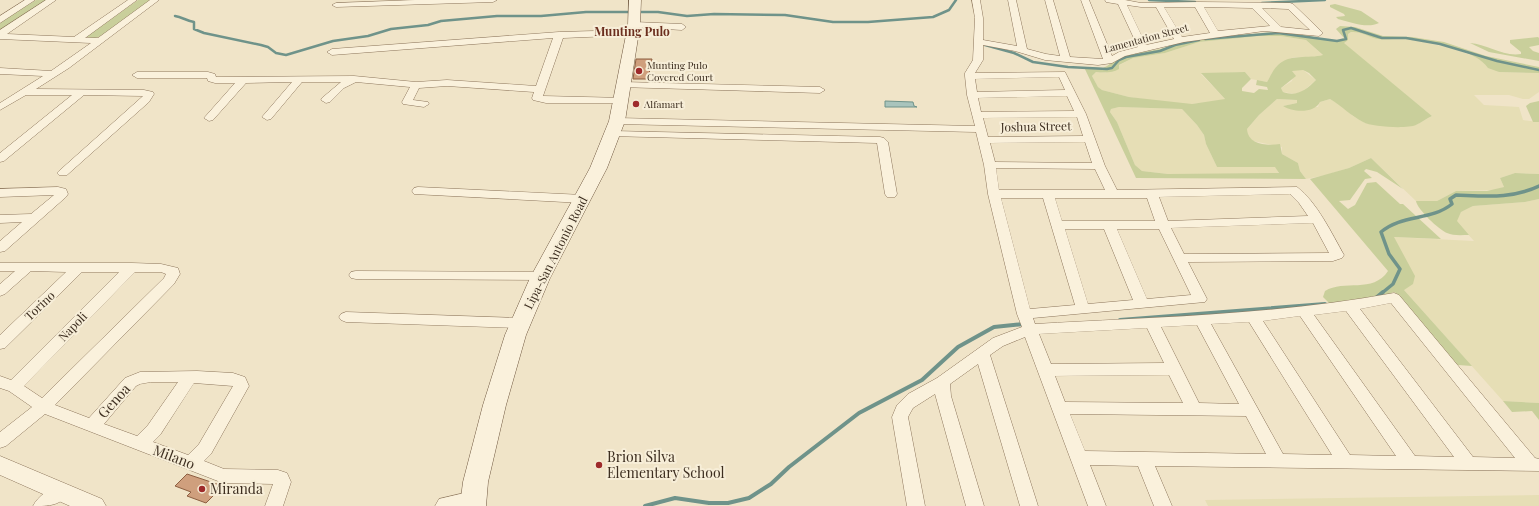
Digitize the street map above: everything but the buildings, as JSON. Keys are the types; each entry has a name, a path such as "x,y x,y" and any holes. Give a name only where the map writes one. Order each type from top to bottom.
{"main road":[{"name":"Lipa-San Antonio Road","path":"473,504 496,392 520,323 529,300 600,168 615,128 634,16"}],"street":[{"path":"0,20 31,0"},
{"path":"0,35 52,0"},
{"path":"76,40 133,0"},
{"path":"0,107 53,74 155,0"},
{"path":"336,5 493,0"},
{"path":"976,0 979,10 980,42 978,60 970,73 970,76 972,95 990,165 994,194 1027,321 1097,506"},
{"path":"1012,0 1023,50"},
{"path":"1049,0 1066,59"},
{"path":"1085,0 1109,61"},
{"path":"1110,0 1141,5 1198,4 1255,6 1277,28"},
{"path":"1121,2 1143,49"},
{"path":"1198,4 1215,34"},
{"path":"1159,5 1178,40"},
{"name":"Lamentation Street","path":"980,42 1010,47 1045,57 1092,62 1109,61 1122,54 1178,40 1215,34 1277,28 1319,33 1290,6 1255,6"},
{"path":"332,52 559,35 634,16 682,27"},
{"path":"0,35 100,41"},
{"path":"559,35 537,98 546,100 622,92 820,90"},
{"path":"0,71 53,74"},
{"path":"970,76 1059,73 1063,77 1081,114 1099,166 1112,193"},
{"path":"137,75 208,75 212,76 211,79 216,80 242,81 354,79 416,85 447,83 540,89"},
{"path":"326,100 340,86 354,79"},
{"path":"267,117 299,80"},
{"path":"209,118 242,81"},
{"path":"416,85 406,102 424,104"},
{"path":"22,92 82,92 149,95 63,173"},
{"path":"0,159 82,92"},
{"path":"972,95 1071,94"},
{"path":"10,100 145,100"},
{"path":"977,115 1081,114"},
{"path":"615,128 981,129"},
{"path":"615,128 880,140 883,142 891,194"},
{"name":"Joshua Street","path":"984,140 1089,139"},
{"path":"990,165 1099,166"},
{"path":"994,194 1152,194 1293,190 1299,193 1317,219 1336,254 1336,256 1181,258"},
{"path":"418,191 583,199"},
{"path":"0,193 62,192 62,194 0,247"},
{"path":"1048,194 1083,309"},
{"path":"916,506 900,417 901,410 909,401 942,384 948,377 1027,321 1083,309 1200,299 1181,258 1163,225 1152,194"},
{"path":"0,219 34,218"},
{"path":"1058,225 1163,225 1317,219"},
{"path":"1109,225 1142,304"},
{"path":"0,267 132,267 168,269 173,271 173,274 169,280 43,407 0,441"},
{"name":"Torino","path":"0,344 79,267"},
{"name":"Napoli","path":"7,384 132,267"},
{"path":"0,291 27,268"},
{"path":"356,275 542,276"},
{"path":"1027,321 1152,323 1253,317 1350,306 1394,298 1535,465"},
{"path":"1350,306 1469,464"},
{"path":"1304,311 1410,463"},
{"path":"346,317 520,323"},
{"path":"1253,317 1345,462"},
{"path":"1202,320 1278,461"},
{"path":"1152,323 1194,410"},
{"path":"982,353 1029,506"},
{"path":"1046,370 1174,369"},
{"name":"Genoa","path":"92,425 104,414 130,383 137,378 146,376 190,377"},
{"path":"140,444 154,430 190,377 233,379 240,381 241,386 205,449 191,463"},
{"name":"Milano","path":"7,384 43,407 223,476 281,478 282,482 274,506"},
{"path":"942,384 943,396 975,506"},
{"path":"1060,408 1250,410"},
{"path":"1079,458 1535,465"},
{"path":"1144,459 1163,506"},
{"path":"0,465 75,501"},
{"path":"42,506 75,501"},
{"path":"447,506 473,504"}],"shaded area":[{"path":"1353,31 1380,39 1408,39 1447,47 1474,56 1499,72 1539,73 1539,92 1529,99 1509,95 1474,95 1484,105 1519,107 1523,120 1539,122 1539,174 1515,173 1500,178 1504,187 1495,190 1456,191 1437,201 1416,201 1371,158 1349,168 1306,179 1300,171 1298,163 1282,154 1282,147 1253,141 1247,135 1247,129 1259,115 1277,99 1297,100 1297,103 1283,106 1318,107 1320,102 1330,99 1341,105 1353,116 1365,123 1416,125 1432,116 1343,43 1348,40 1348,34"},
{"path":"1259,36 1281,36 1306,40 1324,56 1310,58 1294,57 1280,63 1267,82 1251,79 1245,72 1201,74 1225,99 1221,101 1178,104 1129,97 1102,90 1098,87 1092,76 1096,72 1105,73 1133,58 1165,53 1199,42"},
{"path":"1291,70 1303,70 1316,80 1302,92 1295,94 1283,92 1281,88 1292,81 1294,74"},
{"path":"1119,107 1182,109 1204,135 1206,144 1217,167 1276,167 1279,174 1168,174 1142,171 1135,165 1117,122 1110,112 1111,109"},
{"path":"1539,199 1539,403 1503,401 1404,290 1393,237 1474,241 1456,221 1461,212 1473,206 1525,202"},
{"path":"1539,495 1539,506 1208,506 1205,500"}],"green space":[{"path":"36,0 49,0 0,31 0,22"},
{"path":"138,0 150,0 102,36 95,38 86,37"},
{"path":"1335,4 1361,11 1379,23 1374,25 1364,25 1338,19 1336,17 1345,16 1344,14 1330,7 1330,5"},
{"path":"1340,26 1355,27 1383,36 1412,37 1444,42 1486,56 1539,67 1539,73 1499,72 1488,68 1474,56 1440,44 1409,39 1378,39 1361,33 1351,32 1348,34 1348,40 1344,43 1432,116 1412,126 1381,126 1363,122 1330,99 1320,102 1313,109 1297,111 1283,106 1297,103 1297,100 1277,99 1259,115 1247,129 1248,134 1254,141 1259,143 1270,145 1280,144 1282,154 1298,163 1300,171 1306,179 1136,178 1084,67 1103,68 1120,56 1160,49 1197,39 1275,32 1294,33 1327,40 1340,40 1344,38 1336,29","holes":["1259,36 1281,36 1306,40 1323,55 1287,59 1276,68 1267,82 1257,80 1256,85 1267,87 1268,90 1259,89 1254,93 1242,91 1242,88 1251,79 1245,72 1201,73 1225,99 1192,104 1129,97 1102,90 1098,87 1092,76 1096,72 1102,73 1119,69 1119,65 1133,58 1165,53 1199,42","1303,70 1309,73 1316,80 1301,92 1293,94 1283,92 1281,88 1296,76 1292,71","1119,107 1182,109 1204,135 1206,144 1217,167 1275,167 1279,173 1168,174 1142,171 1135,165 1117,122 1110,112 1111,109"]},
{"path":"1538,37 1539,45 1529,47 1533,51 1539,53 1539,61 1489,52 1470,43 1508,54 1521,54 1521,52 1510,43 1510,40"},
{"path":"1539,101 1539,122 1533,122 1526,106 1530,103"},
{"path":"1371,158 1403,189 1377,172 1366,169 1364,171 1372,178 1365,179 1350,200 1339,201 1348,209 1355,205 1367,183 1376,182 1400,204 1403,204 1441,239 1394,237 1415,276 1413,284 1404,290 1472,366 1458,365 1453,362 1396,293 1393,292 1387,296 1331,305 1323,297 1325,291 1333,288 1374,282 1382,278 1388,271 1310,179 1349,168"},
{"path":"1515,173 1539,174 1539,199 1525,202 1473,206 1461,212 1457,221 1469,235 1452,235 1443,231 1424,214 1417,205 1416,201 1437,201 1456,191 1487,191 1504,187 1500,178"},
{"path":"1503,401 1539,403 1539,420 1532,411 1512,412"}],"water":[{"path":"885,101 913,102 914,106 917,107 885,107"}],"waterway":[{"path":"175,16 194,22 194,29 204,33 261,45 268,47 276,53 286,55 333,41 368,36 391,29 428,25 441,21 497,16 541,16 586,12 658,12 687,16 714,14 785,15 833,22 868,22 933,17 949,10 956,0"},
{"path":"1149,0 1195,2"},
{"path":"1262,3 1325,0"},
{"path":"1205,39 1278,33 1337,41 1346,39 1343,30 1351,28 1382,38 1406,38 1440,44 1497,61 1539,70"},
{"path":"985,45 1014,53 1033,62 1068,67 1107,69 1112,68 1119,60 1126,57 1160,51 1175,45 1199,40"},
{"path":"1382,293 1393,284 1400,269 1389,254 1381,232 1389,226 1398,222 1426,216 1444,209 1452,204 1450,199 1456,195 1509,195 1539,186"},
{"path":"1377,297 1383,292"},
{"path":"1120,320 1325,304"},
{"path":"645,506 675,498 709,503 728,503 749,498 771,484 789,467 859,413 922,380 958,347 994,327 1024,324"}],"place":[{"name":"Munting Pulo Covered Court","path":"639,71"},
{"name":"Alfamart","path":"636,104"},
{"name":"Brion Silva Elementary School","path":"599,465"},
{"name":"Miranda","path":"202,489"}],"district":[{"name":"Munting Pulo","path":"632,32"}]}
